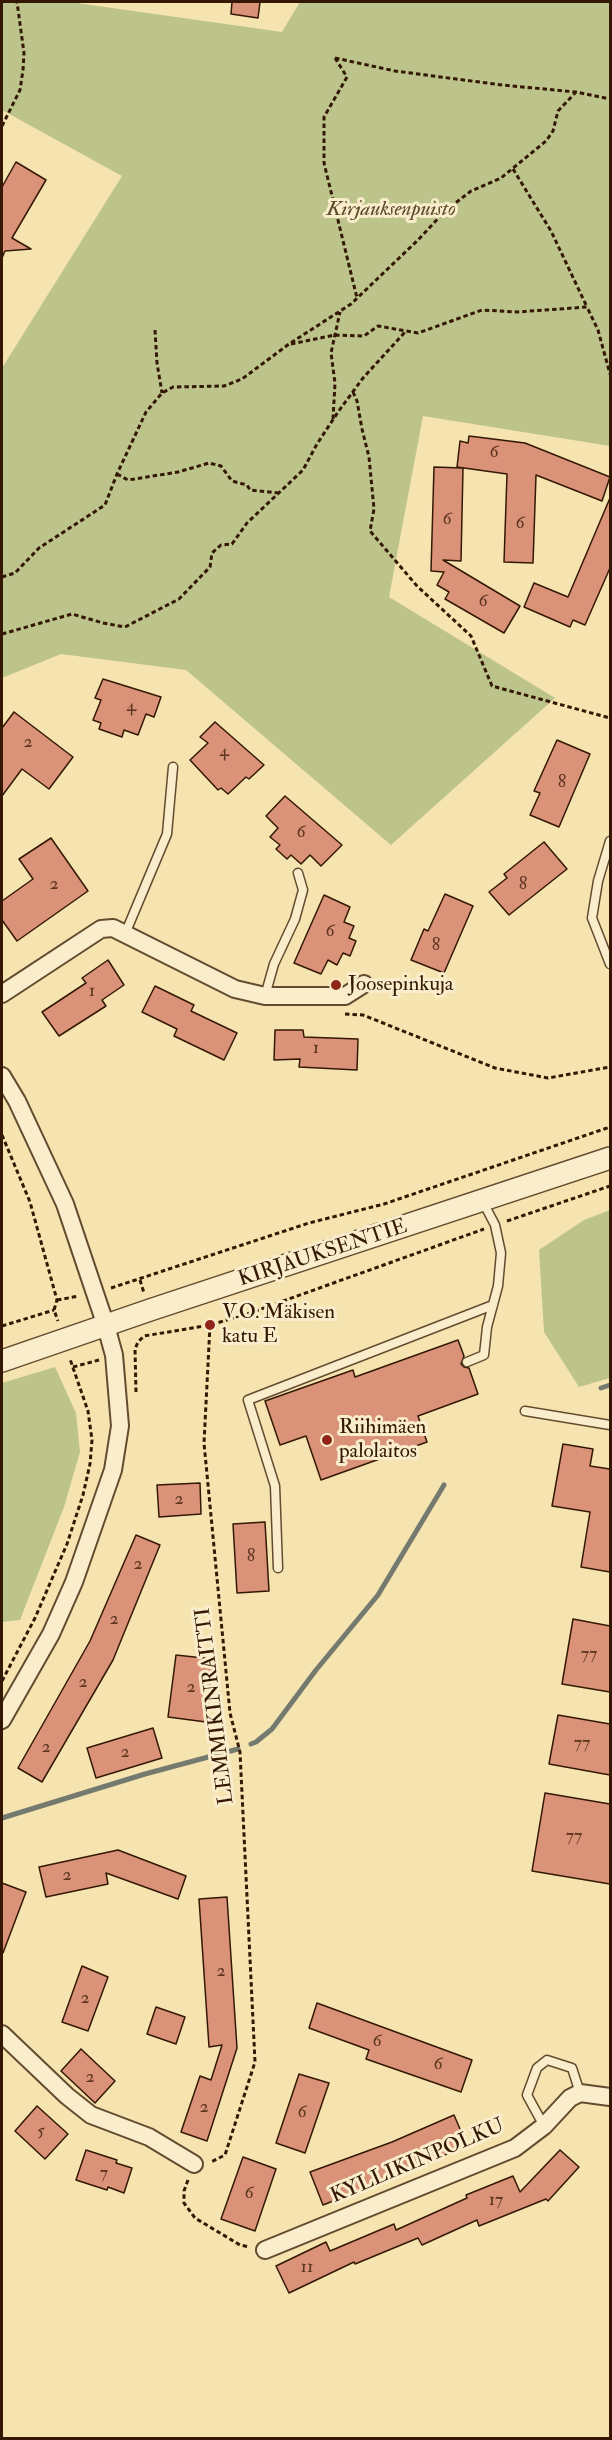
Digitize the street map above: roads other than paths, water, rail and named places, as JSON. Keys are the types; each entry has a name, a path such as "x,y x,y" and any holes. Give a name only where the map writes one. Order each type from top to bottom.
{"street":[{"path":"2,994 101,929 113,928 235,989 265,996 345,996 364,984"},
{"path":"2,1077 17,1101 65,1204 106,1326 118,1388 120,1426 113,1470 74,1582 51,1634 2,1720"},
{"name":"KIRJAUKSENTIE","path":"2,1361 610,1158"},
{"path":"2,2034 67,2096 91,2115 149,2137 195,2163"},
{"path":"580,2093 610,2097"},
{"name":"KYLLIKINPOLKU","path":"266,2250 515,2148 544,2126 570,2098 580,2093"}],"lane":[{"path":"125,934 167,834 173,767"},
{"path":"610,841 598,881 592,918 610,964"},
{"path":"265,996 274,964 295,920 303,890 298,873"},
{"path":"466,1362 484,1355 487,1327 498,1286 501,1253 495,1225 483,1202"},
{"path":"278,1568 275,1486 249,1400 493,1305"},
{"path":"525,1411 610,1425"},
{"path":"544,2126 526,2095 537,2068 547,2060 572,2068 580,2093"}],"waterway":[{"path":"601,1388 610,1385"},
{"path":"251,1744 272,1729 316,1670 378,1595 444,1485"},
{"path":"2,1818 145,1774 238,1749"}],"place":[{"name":"Joosepinkuja","path":"336,985"},
{"name":"V.O. Mäkisen katu E","path":"210,1325"},
{"name":"Riihimäen palolaitos","path":"327,1440"}],"park label":[{"name":"Kirjauksenpuisto","path":"391,210"}]}
